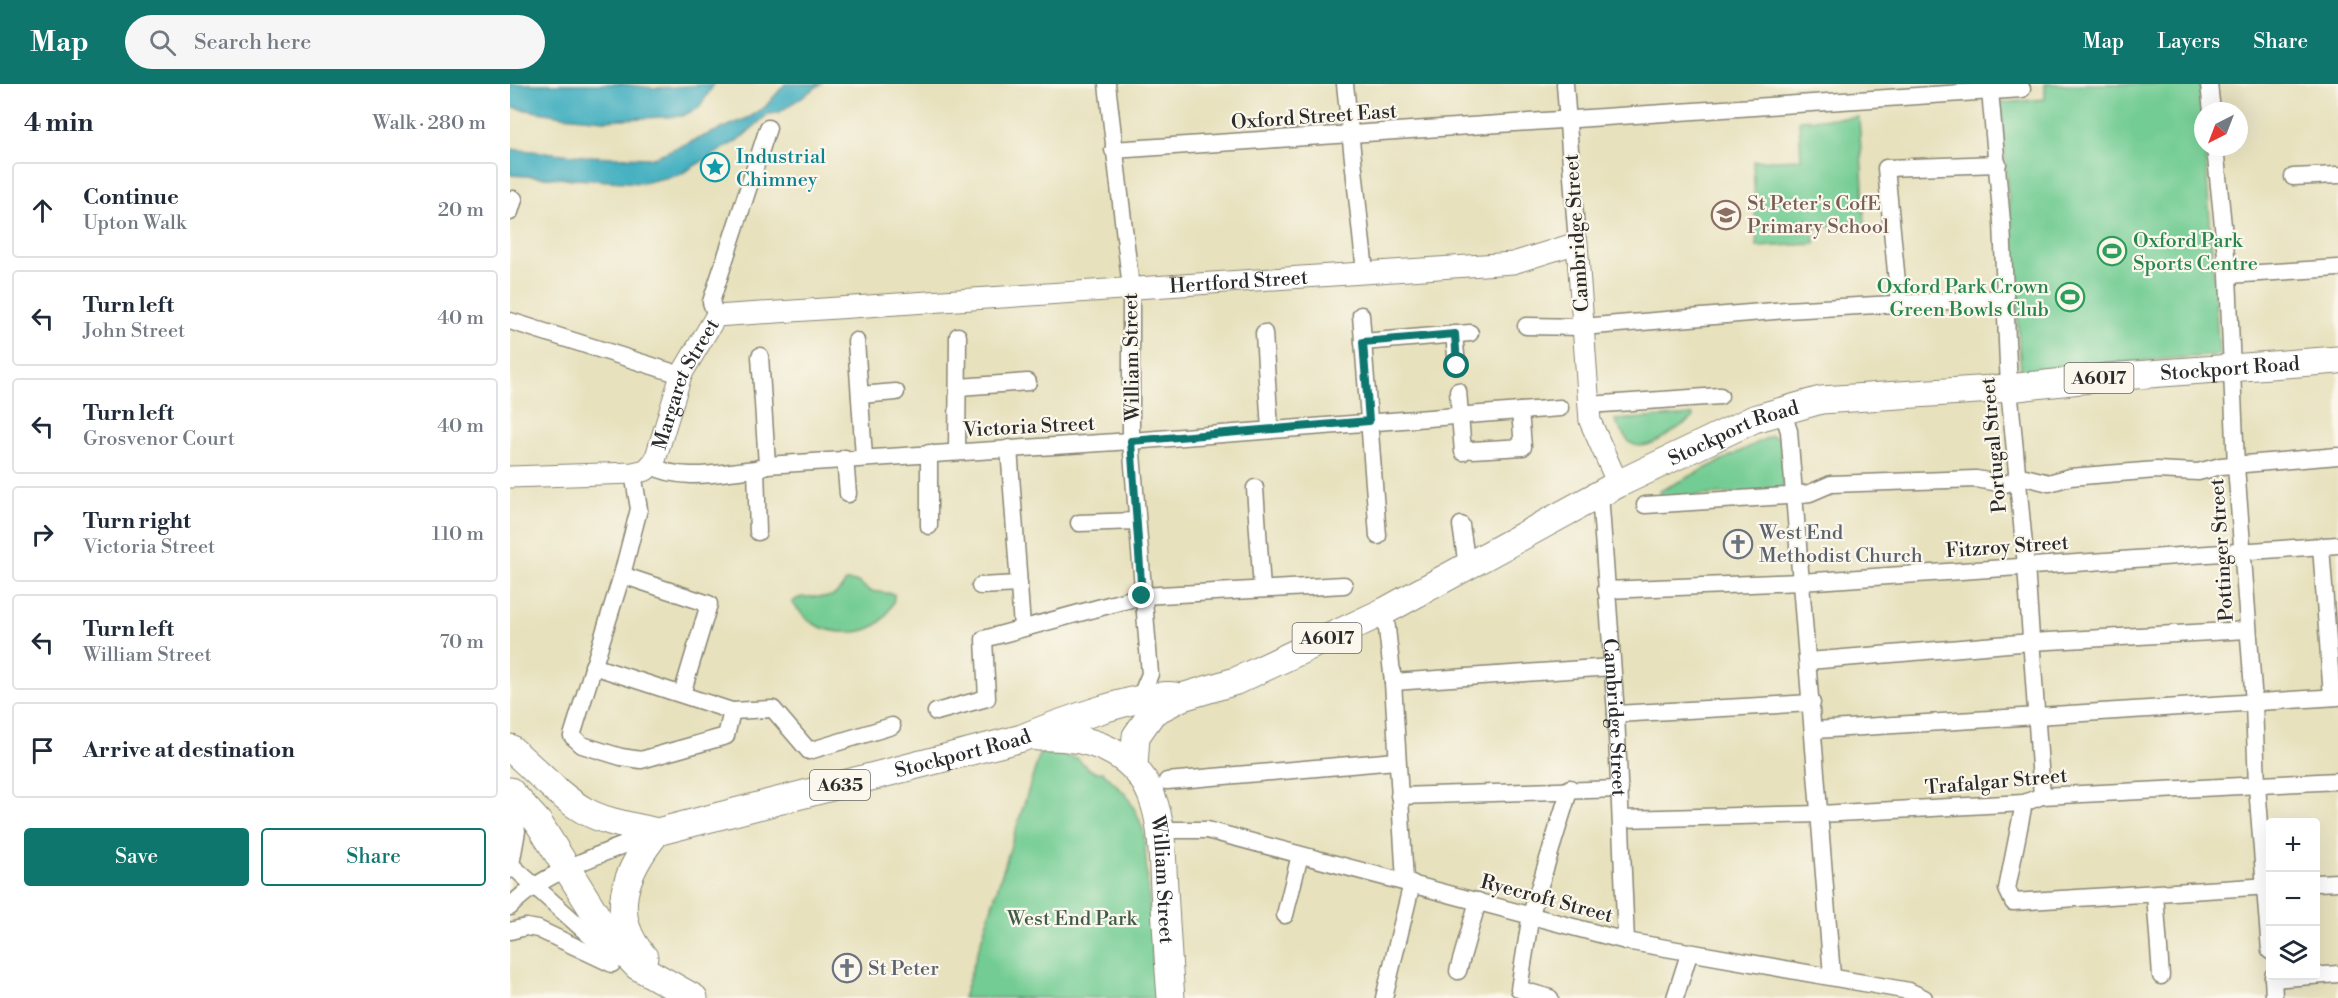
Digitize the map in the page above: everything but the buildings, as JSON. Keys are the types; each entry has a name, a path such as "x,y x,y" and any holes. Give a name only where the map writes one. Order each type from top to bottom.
{"highway":[{"name":"Stockport Road","path":"1134,766 1136,736 1153,712 1182,697 1236,681 1385,611 1609,489 1754,419 1831,399 2009,388 2233,367 2338,360"},
{"name":"Stockport Road","path":"657,832 1022,738 1053,724 1138,700 1164,694 1182,697"},
{"name":"A635","path":"1022,738 1084,738 1111,751 1134,766"},
{"name":"A635","path":"510,748 586,812 614,822 657,832"},
{"name":"William Street","path":"1134,766 1152,796 1160,830 1171,998"},
{"path":"510,791 538,822 620,948 638,966 645,977 694,998"},
{"path":"645,977 651,965 635,947 626,928 624,905 627,881 637,856 657,832"}],"street":[{"name":"William Street","path":"1107,84 1131,288 1131,441 1150,674 1138,700"},
{"path":"1345,84 1365,272"},
{"name":"Cambridge Street","path":"1565,84 1588,405 1590,421 1609,489 1606,590 1622,819 1626,941"},
{"path":"2209,84 2211,102"},
{"name":"Oxford Street East","path":"1113,150 2022,89"},
{"name":"Portugal Street","path":"1990,91 1998,164 2009,388 2026,566 2042,796"},
{"name":"Margaret Street","path":"642,469 655,460 681,375 716,316 711,302 768,128"},
{"name":"Pottinger Street","path":"2216,156 2228,275 2236,466 2254,703 2257,786 2266,872"},
{"path":"1899,303 1886,168 1998,164"},
{"path":"2294,177 2338,175"},
{"name":"Hertford Street","path":"716,316 1513,263 1577,243"},
{"path":"2228,275 2338,268"},
{"path":"1526,327 1582,327 1899,303 2003,298"},
{"path":"1361,315 1378,537"},
{"path":"510,321 681,375"},
{"path":"1264,333 1270,430"},
{"path":"1363,342 1462,334 1457,366"},
{"path":"957,451 958,336"},
{"path":"856,341 864,457"},
{"path":"758,532 761,467 760,357"},
{"path":"959,387 1028,382"},
{"path":"1458,391 1460,415 1468,451 1523,447 1520,411"},
{"path":"860,394 896,392"},
{"path":"1588,405 1719,396"},
{"name":"Victoria Street","path":"642,469 682,476 845,458 1131,441 1560,408"},
{"path":"1782,410 1789,431 1815,730 1832,976"},
{"path":"1009,448 1022,627"},
{"path":"929,453 929,526"},
{"path":"1645,505 1794,495 1810,493 1831,484 1976,479 2005,484 2028,477 2049,483 2070,477 2156,470 2198,472 2338,456"},
{"path":"845,458 848,494"},
{"path":"510,477 642,469 639,509 622,575 572,729 572,736 582,745 621,757 641,760 726,736 732,711"},
{"path":"1256,488 1262,589"},
{"path":"1079,523 1137,520"},
{"path":"1461,525 1467,566"},
{"name":"Fitzroy Street","path":"1606,590 1801,582 2338,545"},
{"path":"1815,730 2335,697 2321,546"},
{"path":"622,575 709,604 682,694"},
{"path":"980,586 1019,584"},
{"path":"936,712 987,698 984,639 1022,627 1142,596 1344,585"},
{"path":"1384,998 1408,882 1396,761 1393,682 1385,611"},
{"path":"1809,661 2031,642 2247,630"},
{"path":"593,666 732,711 773,709 809,751 892,726"},
{"path":"1393,682 1612,667"},
{"path":"1616,714 1812,703"},
{"path":"1167,781 1396,761"},
{"name":"Trafalgar Street","path":"1622,819 1820,814 2025,803 2042,796 2338,781"},
{"path":"1399,796 1570,788 1620,789"},
{"path":"1550,998 1519,989 1531,914 1570,788"},
{"path":"510,797 517,831 510,866 537,885 645,977"},
{"path":"2025,803 2007,889 2013,902 2266,886"},
{"name":"Ryecroft Street","path":"1160,830 1216,832 1626,941 1689,954 1832,976 1909,991 1924,998"},
{"name":"Stockport Road","path":"510,907 537,885 568,869 657,832"},
{"path":"1285,915 1300,855"},
{"path":"2320,883 2338,882"},
{"path":"2156,894 2161,976"},
{"path":"1458,970 1478,901"},
{"path":"510,931 526,927 538,929 645,977"},
{"path":"1676,998 1689,954"},
{"path":"2320,975 2338,974"},
{"path":"2273,980 2274,998"}],"green space":[{"name":"Oxford Park Sports Centre","path":"2045,84 2201,84 2202,102 2194,102 2194,156 2206,156 2219,355 2021,371 2001,103 2045,99"},
{"path":"1859,117 1865,225 1814,228 1815,244 1757,247 1753,161 1801,159 1799,120"},
{"path":"1693,415 1693,418 1671,433 1654,442 1638,446 1631,443 1615,420"},
{"path":"1771,436 1781,438 1784,490 1661,498 1660,491"},
{"path":"846,581 858,582 870,591 894,594 894,600 886,615 871,628 851,632 830,630 812,623 792,603 802,597 832,596"},
{"name":"West End Park","path":"1040,753 1077,758 1091,770 1103,772 1127,796 1138,816 1144,833 1156,998 963,998"}],"water":[{"path":"510,84 619,84 655,88 714,84 699,108 682,116 604,120 510,107"},
{"path":"785,84 821,84 778,113 768,114 740,139 679,175 642,183 510,175 510,149 585,156 652,158 750,117 765,107"}],"place":[{"name":"Industrial Chimney","path":"715,167"},
{"name":"St Peter's CofE Primary School","path":"1726,215"},
{"name":"Oxford Park Sports Centre","path":"2112,251"},
{"name":"Oxford Park Crown Green Bowls Club","path":"2070,297"},
{"name":"West End Methodist Church","path":"1738,544"},
{"name":"St Peter","path":"847,968"}],"route":[{"path":"1142,596 1131,441 1369,421 1363,342 1455,334 1457,366"}]}
